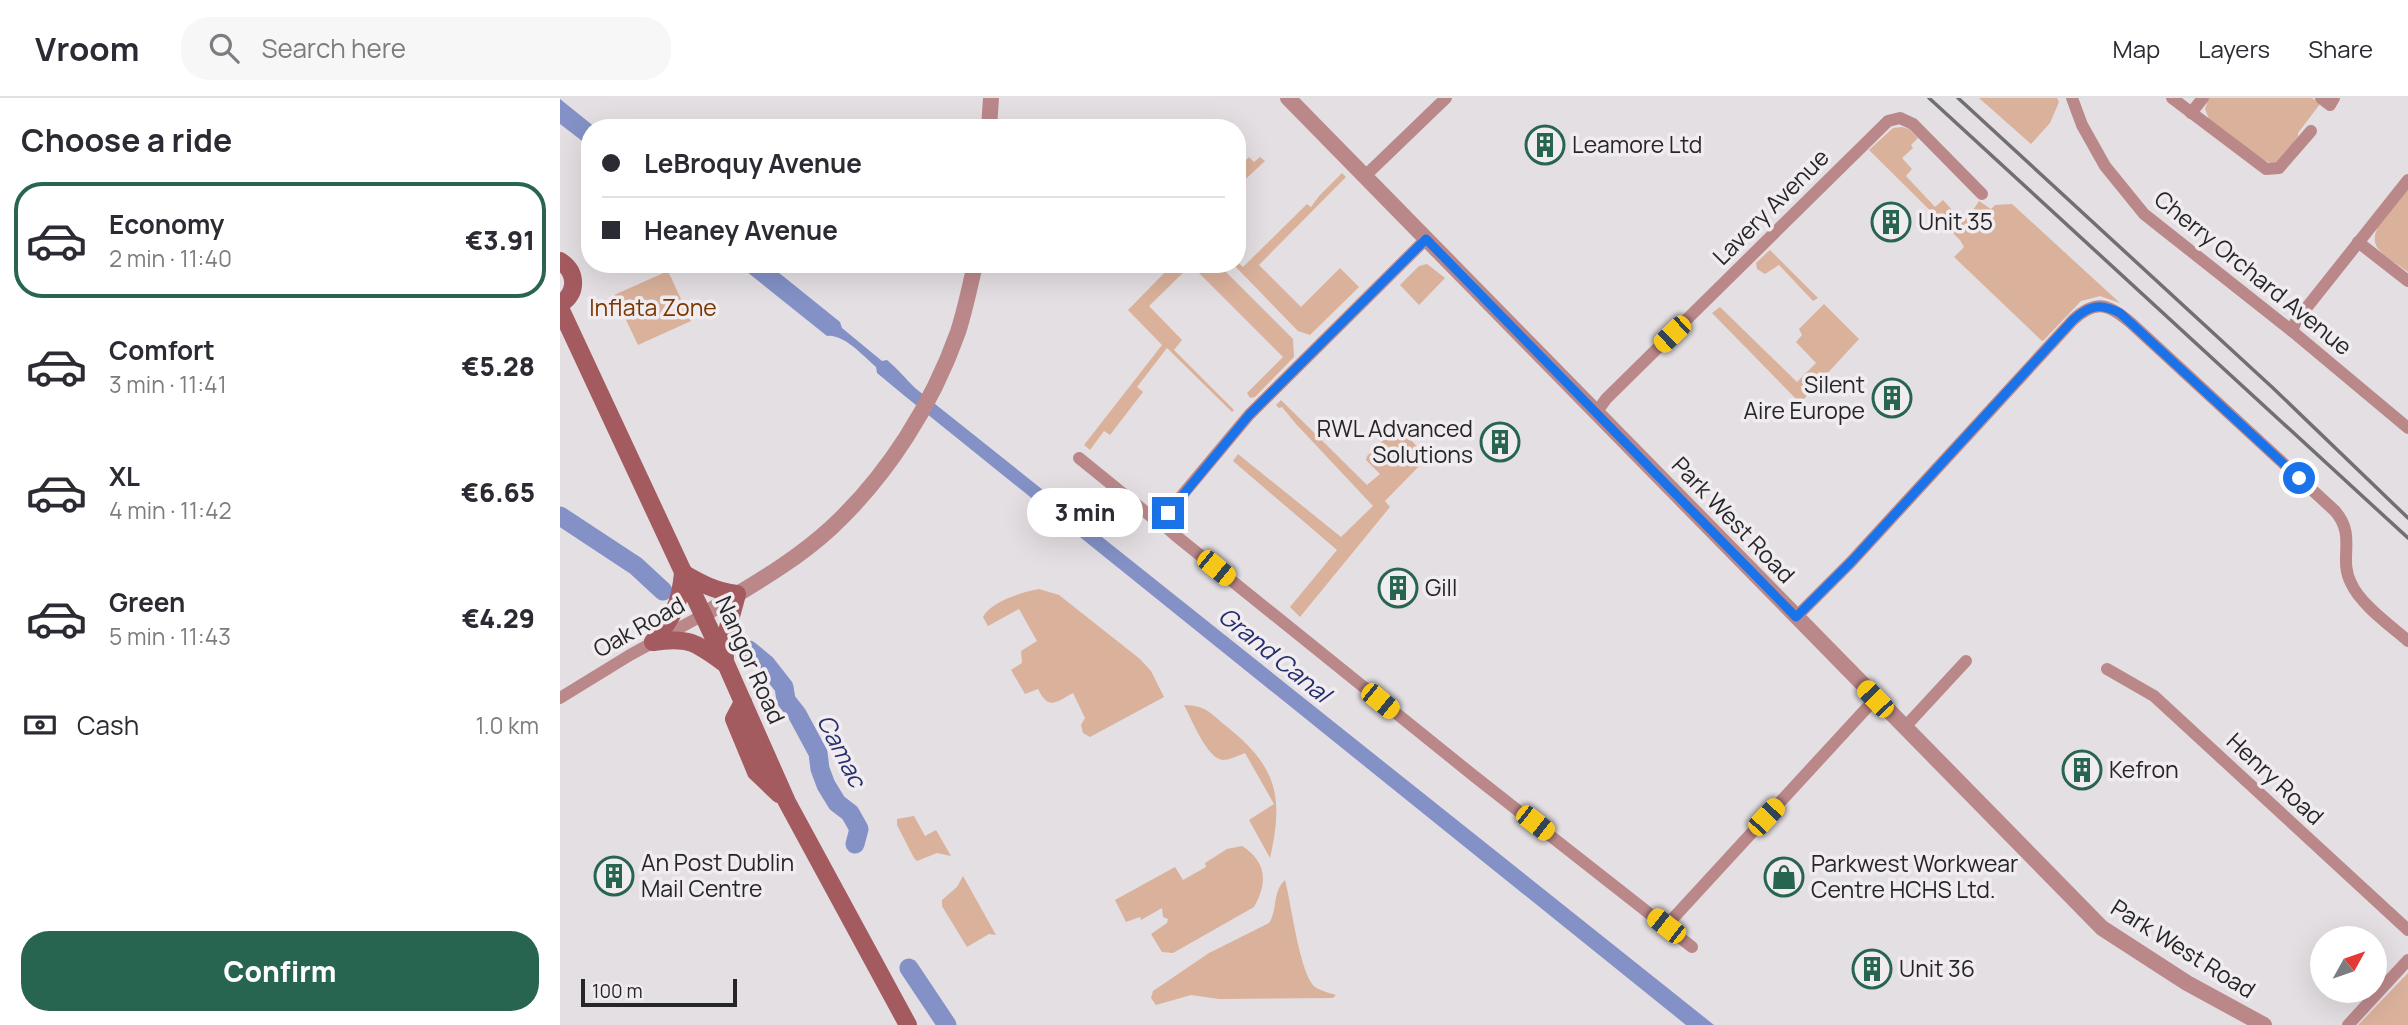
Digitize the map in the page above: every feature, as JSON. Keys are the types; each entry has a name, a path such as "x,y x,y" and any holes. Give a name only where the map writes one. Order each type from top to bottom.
{"main road":[{"path":"560,261 569,267 574,281 570,295 560,306"},
{"name":"Nangor Road","path":"560,306 627,452 645,467 670,514 666,536 787,802 908,1025"},
{"path":"653,642 674,617 681,596 683,573 702,585 737,594 724,649 726,664"},
{"path":"653,642 678,639 688,641 726,664"}],"street":[{"path":"990,119 991,98"},
{"name":"Park West Road","path":"1288,98 2102,928 2188,983 2264,1025"},
{"path":"1365,176 1446,98"},
{"name":"Cherry Orchard Avenue","path":"2072,98 2082,125 2105,166 2144,214 2292,331 2408,428"},
{"path":"2172,98 2266,169 2279,168 2311,131"},
{"path":"2191,113 2203,98"},
{"path":"2321,98 2330,105 2334,98"},
{"name":"Lavery Avenue","path":"1596,413 1615,390 1891,120 1900,118 1913,124 1982,194"},
{"path":"2292,331 2296,321 2408,180"},
{"path":"1164,522 1168,513 1231,433 1426,239"},
{"path":"2358,242 2408,281"},
{"path":"703,615 776,570 830,529 865,493 908,434 937,379 958,331 973,273"},
{"path":"1796,617 1851,562 2073,320 2084,310 2100,306 2120,313 2335,511 2346,529 2347,572 2351,584 2360,597 2408,641"},
{"path":"1079,458 1153,518 1164,522 1175,535 1474,776 1692,947"},
{"name":"Oak Road","path":"560,698 703,615"},
{"path":"1904,728 1966,661"},
{"name":"Henry Road","path":"2107,669 2154,696 2408,929"},
{"path":"1666,926 1875,699"},
{"path":"2348,1025 2408,960"}],"green space":[{"path":"1979,98 2057,98 2059,102 2050,123 2031,144"},
{"path":"2209,98 2312,98 2320,104 2280,161 2271,163 2263,160 2209,119 2205,109"},
{"path":"1893,128 1909,129 1918,138 1911,145 1913,148 1902,158 1912,169 1906,176 1935,207 1943,200 1953,211 1947,217 1957,227 1979,201 1991,209 1995,205 2012,204 2120,303 2100,296 2081,301 2043,341 2041,340 1954,257 1964,247 1960,240 1869,150"},
{"path":"1249,157 1254,162 1260,157 1265,161 1246,179 1246,160"},
{"path":"1342,173 1346,177 1259,265 1301,307 1340,268 1359,287 1310,335 1298,331 1242,273 1246,273 1246,264 1307,204 1311,207"},
{"path":"2408,189 2408,272 2383,254 2375,240 2379,225"},
{"path":"1770,250 1818,298 1813,301 1779,265 1765,274 1757,269 1756,263"},
{"path":"1427,264 1445,278 1419,305 1400,285 1419,266"},
{"name":"Inflata Zone","path":"669,273 691,321 638,345 614,295"},
{"path":"1164,273 1183,273 1149,306 1182,340 1174,350 1234,410 1232,412 1167,348 1137,387 1143,392 1110,435 1104,431 1090,450 1084,445 1162,345 1128,310"},
{"path":"1199,273 1227,273 1293,339 1294,357 1255,397 1250,398 1247,393 1283,357"},
{"path":"1824,304 1859,339 1800,403 1712,313 1720,307 1797,382 1816,363 1796,342 1802,335 1799,329"},
{"path":"1281,400 1367,485 1380,474 1366,460 1367,456 1393,431 1391,428 1396,423 1427,458 1385,501 1390,507 1300,617 1290,607 1337,550 1233,461 1238,454 1341,537 1373,506 1282,407 1276,405"},
{"path":"1039,589 1059,595 1140,659 1151,671 1164,697 1090,737 1083,733 1081,725 1085,718 1073,693 1053,703 1046,700 1038,689 1025,694 1011,670 1022,663 1021,651 1037,641 1019,609 988,626 983,617 1000,602"},
{"path":"1184,705 1203,708 1211,713 1243,741 1266,769 1276,800 1270,858 1249,820 1274,804 1245,753 1226,760 1217,758 1205,746"},
{"path":"914,816 925,836 936,830 951,856 937,853 917,861 914,858 897,825 897,819"},
{"path":"1242,846 1256,859 1263,874 1262,890 1254,907 1173,953 1162,952 1151,934 1167,923 1168,919 1163,917 1162,908 1141,920 1140,917 1126,922 1115,900 1175,867 1183,880 1206,867 1205,863 1227,849"},
{"path":"963,876 996,935 989,934 967,947 942,906 942,900 957,887"},
{"path":"1285,880 1305,968 1315,987 1336,995 1333,998 1219,999 1191,995 1156,1005 1151,998 1153,991 1209,953 1269,923 1278,890"},
{"path":"2408,973 2408,1025 2358,1025 2379,1003 2387,1003 2387,995"}],"water":[{"path":"560,99 585,119 581,119 581,140 560,124"},
{"path":"748,273 779,273 840,322 842,328 882,361 887,360 915,388 1714,1025 1686,1025 906,397 877,373 876,367 853,347 840,338 827,336"}],"waterway":[{"name":"Camac","path":"560,516 636,566 663,591"},
{"name":"Camac","path":"749,650 766,664 784,687 786,700 797,714 818,753 826,785 837,803 850,813 859,829 855,844"},
{"name":"Camac","path":"909,968 947,1025"}],"railway":[{"path":"1929,98 2408,538"},
{"path":"1958,98 2273,388 2408,518"}],"place":[{"name":"Leamore Ltd","path":"1545,145"},
{"name":"Unit 35","path":"1891,222"},
{"name":"Silent Aire Europe","path":"1892,398"},
{"name":"RWL Advanced Solutions","path":"1500,442"},
{"name":"Gill","path":"1398,588"},
{"name":"Kefron","path":"2082,770"},
{"name":"An Post Dublin Mail Centre","path":"614,876"},
{"name":"Parkwest Workwear Centre HCHS Ltd.","path":"1784,877"},
{"name":"Unit 36","path":"1872,969"}],"route":[{"path":"1168,513 1231,433 1426,239 1796,617 1851,562 2073,320 2092,307 2110,308 2120,313 2299,478"}],"water label":[{"name":"Grand Canal","path":"1274,655"}]}
